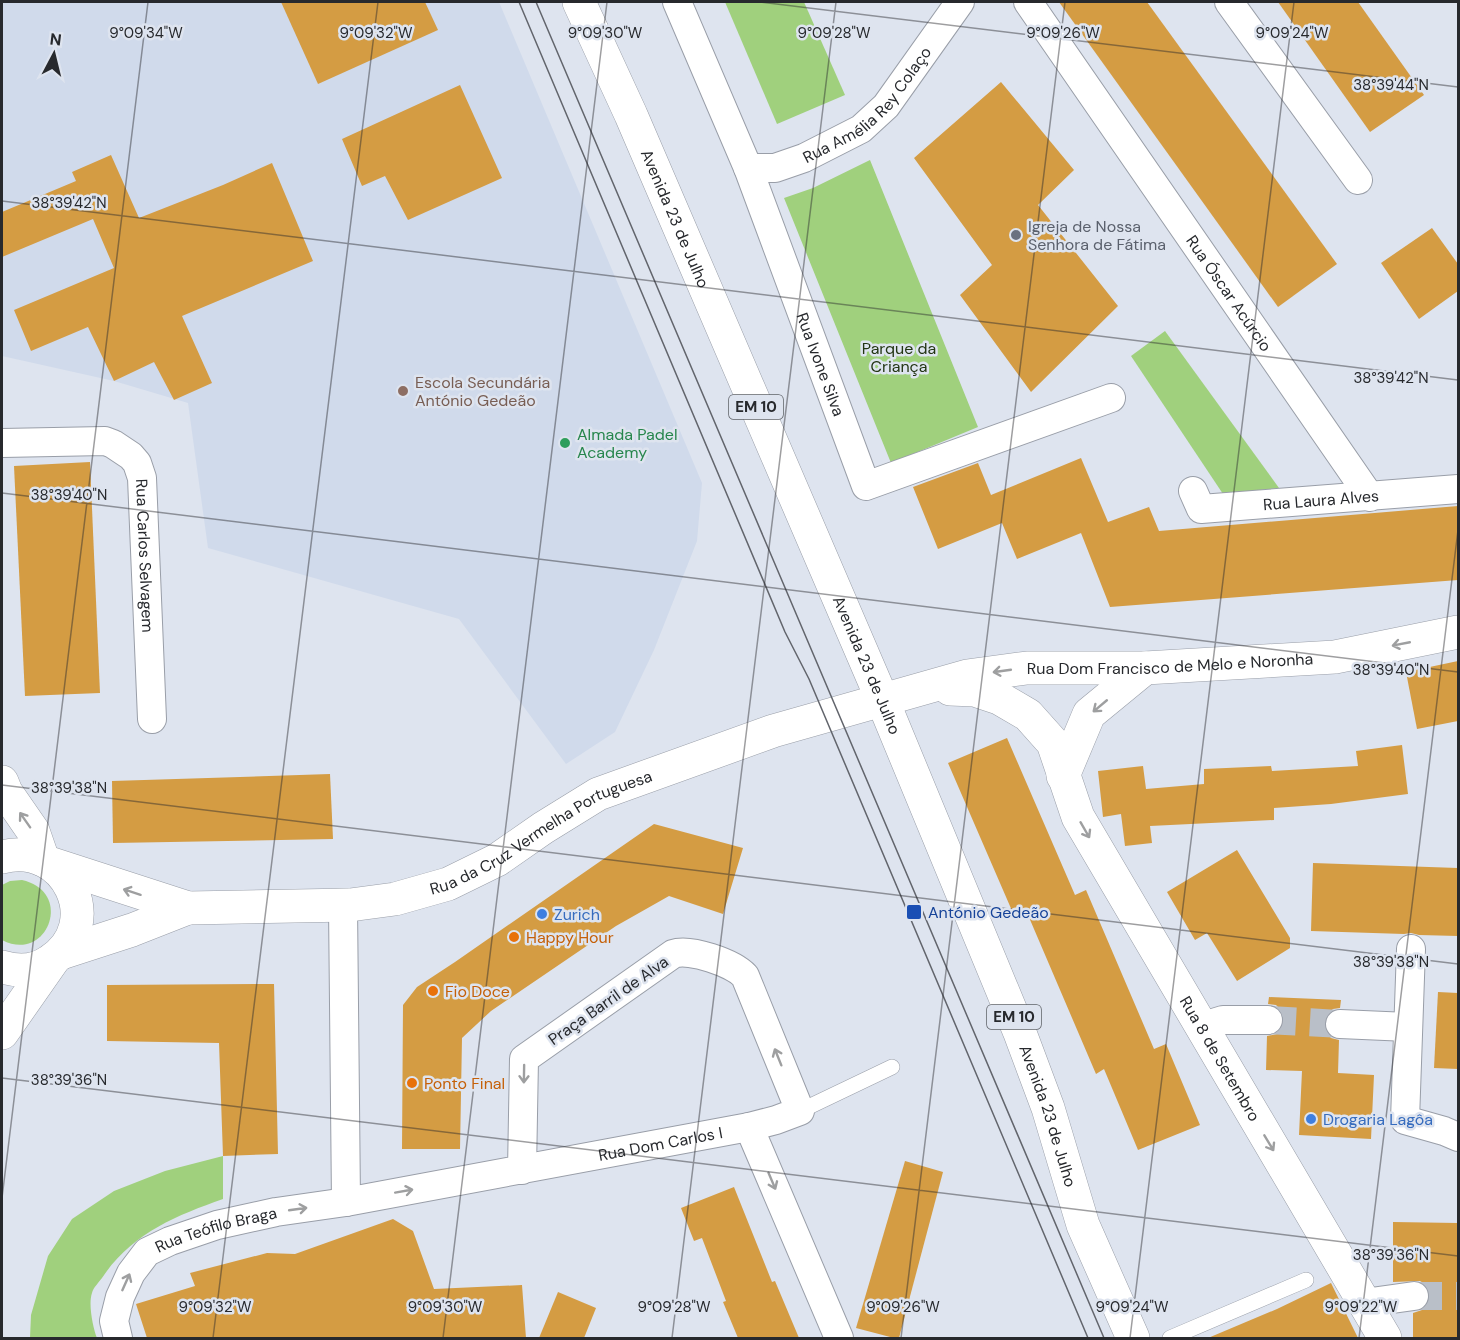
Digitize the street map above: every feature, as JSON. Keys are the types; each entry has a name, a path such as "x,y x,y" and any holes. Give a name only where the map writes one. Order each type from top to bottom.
{"street":[{"name":"Avenida 23 de Julho","path":"579,2 882,699 1020,1033 1048,1108 1083,1225 1133,1338"},
{"name":"Rua Ivone Silva","path":"676,2 748,168 866,486 1111,398"},
{"name":"Rua Amélia Rey Colaço","path":"748,168 775,168 804,158 861,129 886,106 960,2"},
{"name":"Rua Óscar Acúrcio","path":"1028,2 1370,497"},
{"path":"1229,2 1358,180"},
{"name":"Rua Carlos Selvagem","path":"2,443 105,441 123,450 137,463 142,478 152,719"},
{"name":"Rua Laura Alves","path":"1193,491 1201,509 1458,489"},
{"name":"Rua Dom Francisco de Melo e Noronha","path":"882,699 968,676 1028,668 1145,668 1335,657 1458,632"},
{"path":"1063,776 1089,714 1145,668"},
{"name":"Rua 8 de Setembro","path":"921,688 975,690 999,698 1028,715 1053,742 1078,817 1200,1028 1385,1338"},
{"name":"Rua da Cruz Vermelha Portuguesa","path":"2,857 24,855 188,908 343,905 395,898 448,884 497,860 598,794 773,731 882,699"},
{"path":"2,782 6,792 33,831 48,862 72,887 77,907 72,936 2,1033"},
{"path":"343,905 346,1202"},
{"name":"Rua da Cruz Vermelha Portuguesa","path":"2,968 25,970 44,965 57,956 188,908"},
{"path":"1411,949 1405,1120 1458,1137"},
{"name":"Praça Barril de Alva","path":"522,1170 524,1059 678,952 732,966 745,976 800,1111"},
{"path":"1200,1028 1223,1020 1268,1020"},
{"path":"1340,1023 1408,1027"},
{"path":"800,1111 749,1127 839,1338"},
{"name":"Rua Dom Carlos I","path":"346,1202 749,1127"},
{"name":"Rua Teófilo Braga","path":"118,1338 114,1321 120,1297 131,1273 147,1252 170,1241 217,1225 276,1212 346,1202"},
{"path":"1364,1303 1414,1296"}],"lane":[{"path":"800,1111 892,1067"},
{"path":"1170,1338 1306,1280"}],"shaded area":[{"name":"Escola Secundária António Gedeão","path":"2,2 499,2 702,483 697,541 654,650 615,732 566,764 459,619 208,548 188,403 114,381 2,356"}],"green space":[{"path":"725,2 804,2 845,95 777,124"},
{"name":"Parque da Criança","path":"870,160 978,427 891,463 784,198 813,188"},
{"path":"1165,331 1279,488 1223,494 1131,356"},
{"path":"22,880 38,887 48,898 51,911 49,924 42,935 32,942 18,945 2,940 2,885 10,881"},
{"path":"223,1156 223,1199 188,1212 140,1238 126,1249 95,1287 91,1298 91,1309 97,1338 30,1338 31,1315 48,1256 72,1219 114,1191 165,1171"}],"building":[{"path":"281,2 425,2 438,30 318,84"},
{"path":"1059,2 1147,2 1337,264 1278,307"},
{"path":"1278,2 1358,2 1424,95 1370,132"},
{"name":"Igreja de Nossa Senhora de Fátima","path":"1001,82 1074,170 1038,205 1118,306 1031,392 960,295 992,265 914,158"},
{"path":"460,85 502,178 408,220 385,176 362,186 342,139"},
{"path":"111,155 139,218 272,163 313,261 182,316 212,383 174,400 154,362 114,381 88,327 31,351 14,310 114,268 93,219 2,257 2,212 76,181 72,172"},
{"path":"1432,228 1458,264 1458,291 1419,319 1381,263"},
{"path":"1081,458 1108,522 1149,507 1159,531 1458,506 1458,580 1110,607 1081,533 1017,559 1002,523 938,549 913,487 978,463 991,495"},
{"path":"90,462 100,693 25,696 14,466"},
{"path":"1458,661 1458,721 1417,729 1406,672"},
{"path":"1007,738 1075,895 1086,890 1154,1049 1166,1044 1200,1125 1138,1150 1104,1069 1096,1074 1028,915 1016,920 948,763"},
{"path":"1402,745 1408,794 1331,804 1274,808 1274,820 1150,826 1152,843 1125,846 1121,814 1103,817 1098,771 1143,766 1146,789 1204,784 1204,769 1271,766 1272,771 1358,766 1356,751"},
{"path":"330,774 333,839 113,843 112,781"},
{"path":"654,824 743,848 723,914 669,896 616,926 491,1011 462,1038 460,1149 402,1149 403,1005 417,987"},
{"path":"1237,850 1290,938 1290,948 1237,981 1207,933 1195,940 1167,892"},
{"path":"1313,863 1458,868 1458,936 1311,931"},
{"path":"274,984 278,1154 223,1156 219,1043 107,1041 107,985"},
{"path":"1438,992 1458,993 1458,1069 1434,1068"},
{"path":"1269,997 1341,1000 1340,1008 1333,1009 1326,1015 1325,1031 1331,1038 1339,1040 1338,1073 1374,1075 1371,1139 1299,1135 1302,1071 1266,1070 1267,1036 1277,1034 1283,1028 1284,1021 1282,1011 1276,1005 1268,1004"},
{"path":"905,1161 943,1172 899,1338 894,1338 856,1328"},
{"path":"734,1187 772,1282 775,1281 799,1338 738,1338 723,1302 726,1301 702,1238 694,1241 681,1208"},
{"path":"393,1219 413,1231 434,1289 522,1285 526,1338 147,1338 136,1304 195,1286 190,1273 267,1253 295,1254"},
{"path":"1393,1222 1458,1223 1458,1338 1413,1338 1413,1313 1425,1309 1430,1293 1427,1285 1420,1281 1393,1282"},
{"path":"1331,1283 1358,1338 1208,1338 1277,1309"},
{"path":"558,1292 596,1308 584,1338 539,1338"}],"tunnel":[{"path":"1268,1020 1340,1024"},
{"path":"1414,1296 1458,1296"}],"tram line":[{"path":"519,2 785,632 809,679 1088,1338"},
{"path":"536,2 1104,1338"}],"place":[{"name":"Igreja de Nossa Senhora de Fátima","path":"1016,235"},
{"name":"Escola Secundária António Gedeão","path":"403,391"},
{"name":"Almada Padel Academy","path":"565,443"},
{"name":"António Gedeão","path":"914,912"},
{"name":"Zurich","path":"542,914"},
{"name":"Happy Hour","path":"514,937"},
{"name":"Fio Doce","path":"433,991"},
{"name":"Ponto Final","path":"412,1083"},
{"name":"Drogaria Lagôa","path":"1311,1119"}]}
